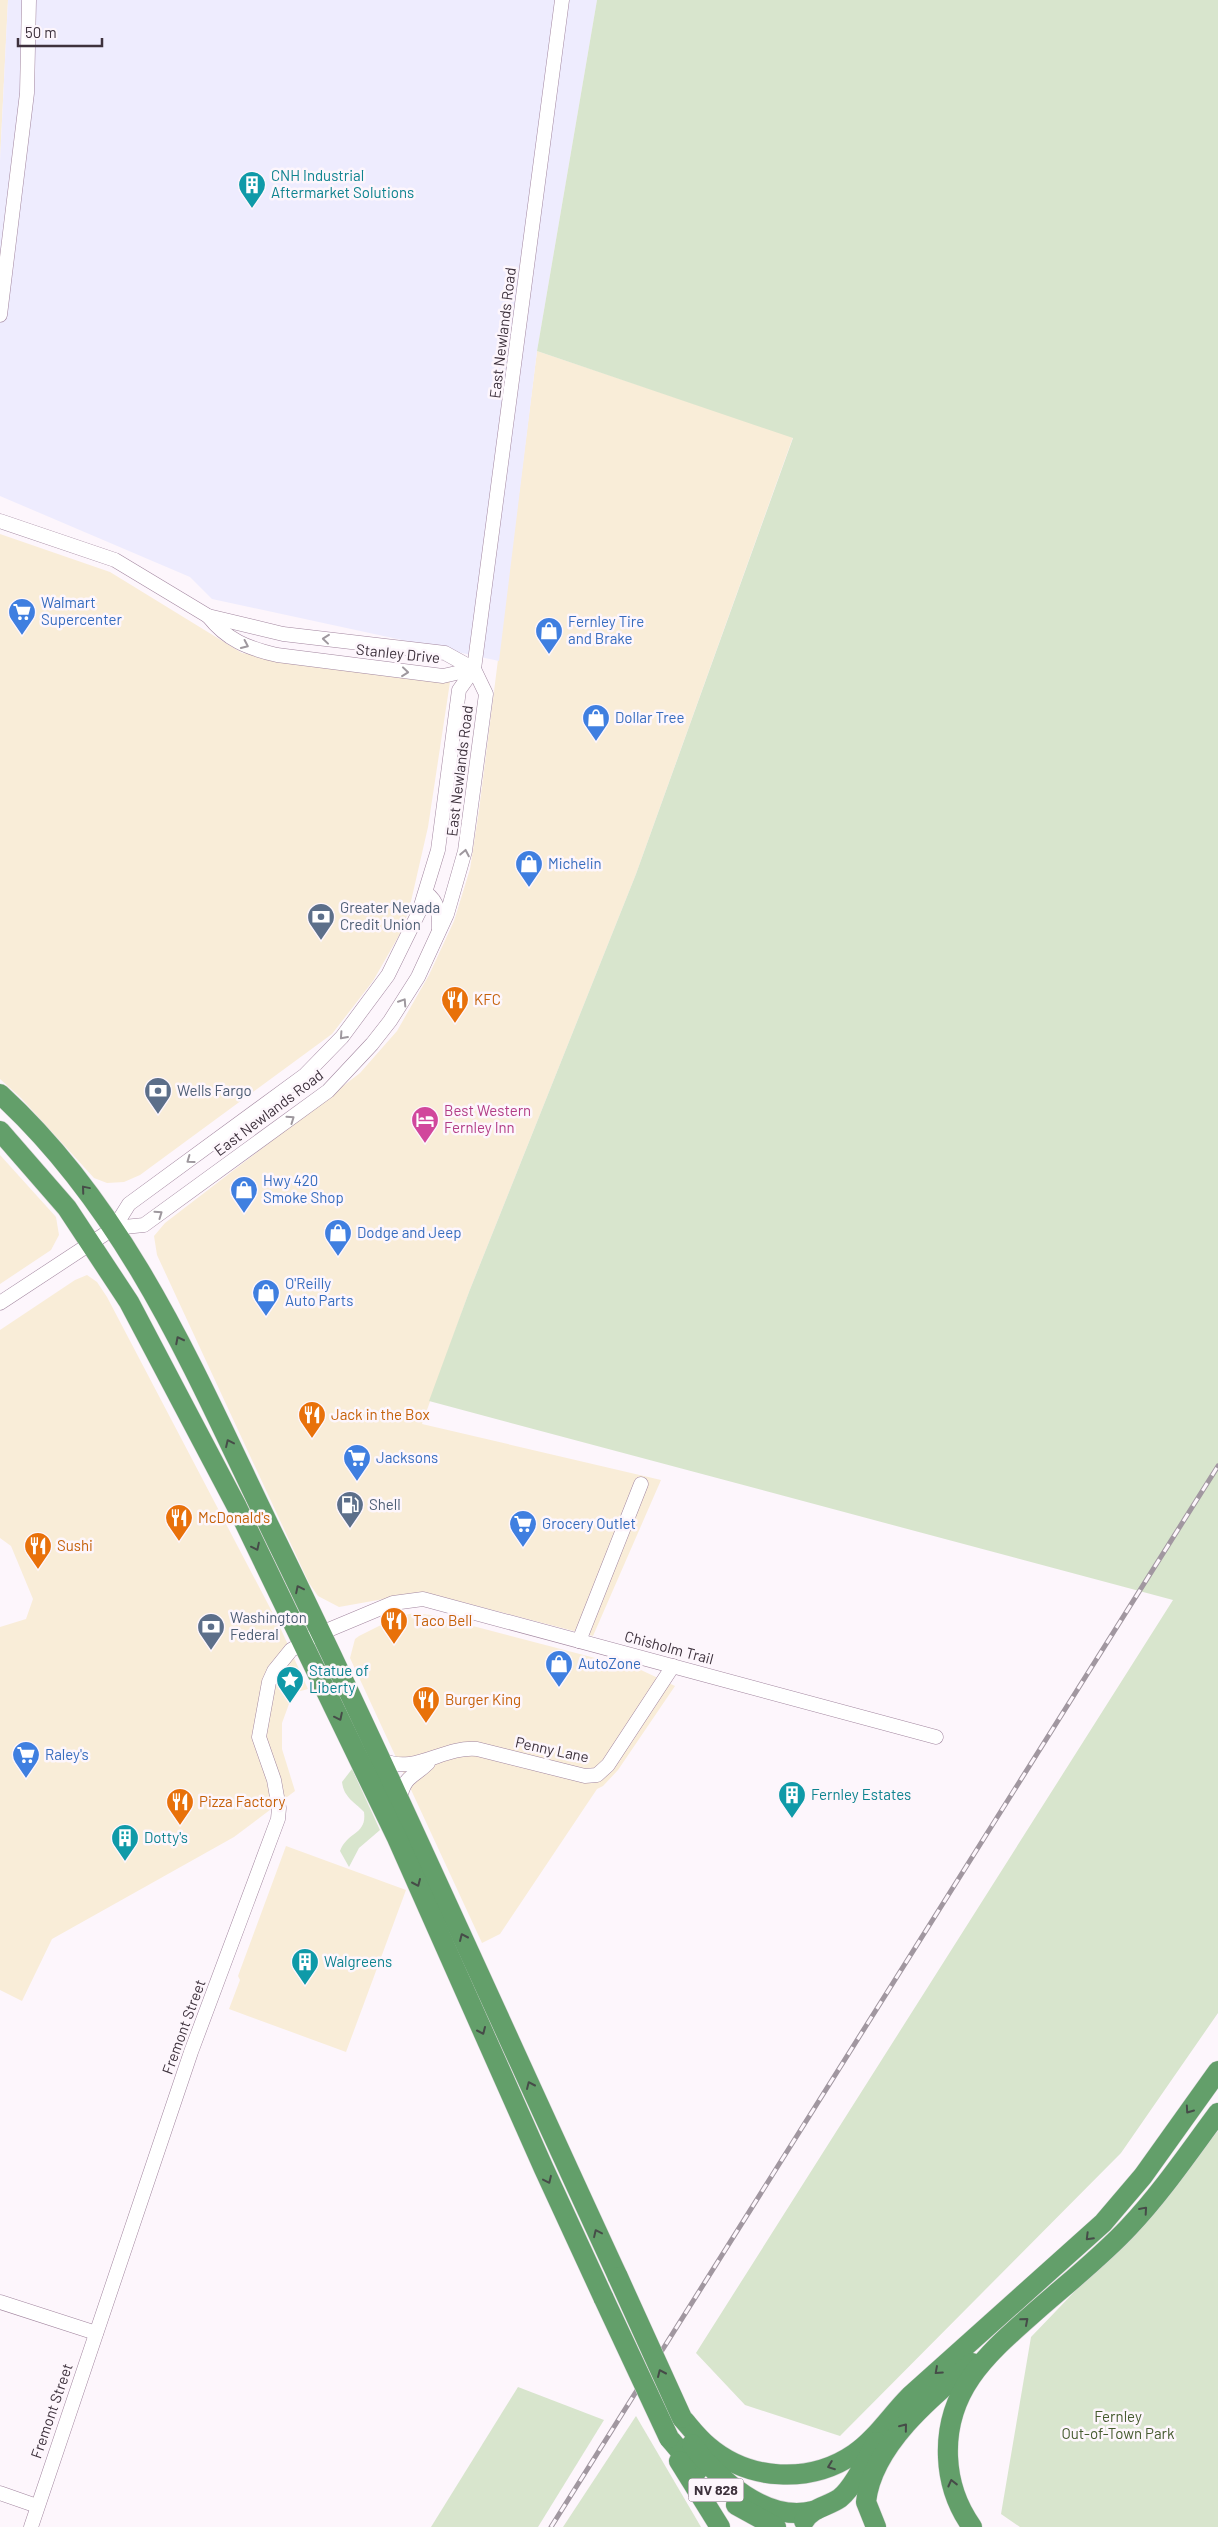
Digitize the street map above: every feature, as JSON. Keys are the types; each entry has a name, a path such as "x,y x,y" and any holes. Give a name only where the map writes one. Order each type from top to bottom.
{"highway":[{"path":"0,1094 48,1144 114,1228 166,1315 322,1632 400,1798 682,2418 689,2439 729,2484 773,2508 796,2514 813,2511 845,2493 883,2427"},
{"path":"0,1132 45,1181 91,1242 147,1334 237,1507 393,1829 544,2169 678,2458 720,2527"},
{"path":"682,2418 707,2446 724,2457 748,2469 774,2475 810,2473 842,2461 855,2453 883,2427 910,2396 1103,2223 1143,2176 1218,2070"},
{"path":"1186,2156 1218,2101"},
{"path":"873,2522 866,2502 869,2488 877,2468 896,2436 934,2396 965,2369 988,2353 1122,2233 1186,2156 1218,2113"},
{"path":"972,2527 961,2511 950,2477 948,2452 950,2427 956,2402 963,2388 988,2353"},
{"name":"NV 828","path":"669,2438 723,2496 776,2527"},
{"path":"832,2502 853,2505 873,2522"},
{"path":"801,2527 813,2511"}],"street":[{"path":"0,315 27,93 29,0"},
{"name":"East Newlands Road","path":"114,1228 129,1204 305,1075 342,1037 388,975 409,936 426,893 442,830 459,690 474,669 562,0"},
{"name":"Stanley Drive","path":"0,521 115,560 208,616 283,634 445,653 474,669"},
{"name":"Stanley Drive","path":"208,616 220,632 253,649 277,655 443,676 474,669"},
{"name":"East Newlands Road","path":"0,1303 114,1228 144,1225 302,1112 328,1091 349,1070 390,1022 418,977 438,938 461,872 471,816 486,694 474,669"},
{"path":"426,893 435,902 439,914 438,938"},
{"path":"578,1641 641,1484"},
{"name":"Chisholm Trail","path":"393,1603 423,1599 936,1737"},
{"name":"Fremont Street","path":"31,2527 191,2052 278,1819 279,1808 274,1780 259,1738 269,1682 274,1670 282,1660 303,1642 322,1632 393,1603"},
{"name":"Penny Lane","path":"382,1760 401,1766 432,1759 462,1748 477,1749 585,1776 597,1774 608,1764 673,1666"},
{"name":"Penny Lane","path":"400,1798 402,1786 407,1779 432,1759"},
{"path":"0,2302 96,2333"},
{"path":"0,2493 37,2506"}],"shaded area":[{"path":"0,0 8,0 0,161"},
{"path":"8,0 597,0 537,351 499,661 212,599 190,577 0,496 0,161"},
{"path":"537,351 793,437 636,874 469,1292 422,1424 661,1480 593,1636 423,1592 339,1607 318,1596 309,1583 157,1255 154,1236 165,1223 360,1073 397,1031 429,975 454,921 470,869 479,810"},
{"path":"0,534 110,572 242,653 450,682 428,827 409,910 401,932 373,981 332,1034 140,1175 124,1182 107,1183 94,1178 21,1098 0,1079"},
{"path":"0,1155 56,1217 59,1235 51,1250 0,1284"},
{"path":"87,1275 97,1282 107,1297 279,1625 308,1689 293,1693 282,1723 282,1749 295,1791 234,1837 52,1939 22,2001 0,1990 0,1627 26,1619 33,1599 11,1546 0,1538 0,1330 75,1280"},
{"path":"413,1613 431,1615 641,1670 675,1686 618,1770 603,1786 597,1789 500,1934 482,1943 350,1658 355,1639 359,1636 395,1618"},
{"path":"286,1846 406,1890 346,2052 229,2009 240,1980 238,1976"}],"green space":[{"path":"597,0 1218,0 1218,2013 1121,2153 840,2436 745,2405 696,2353 1173,1600 429,1401 469,1292 636,874 793,438 537,351"},
{"path":"352,1769 380,1830 359,1848 349,1867 340,1851 343,1845 363,1825 364,1819 364,1812 347,1796 343,1787 342,1782"},
{"name":"Fernley Out-of-Town Park","path":"1218,2131 1218,2527 1020,2527 1001,2514 1031,2337 1130,2234"},
{"path":"518,2387 604,2420 538,2527 431,2527"},
{"path":"636,2416 701,2527 563,2527"}],"railway":[{"path":"551,2527 1218,1466"}],"place":[{"name":"CNH Industrial Aftermarket Solutions","path":"252,209"},
{"name":"Walmart Supercenter","path":"22,636"},
{"name":"Fernley Tire and Brake","path":"549,655"},
{"name":"Dollar Tree","path":"596,742"},
{"name":"Michelin","path":"529,888"},
{"name":"Greater Nevada Credit Union","path":"321,941"},
{"name":"KFC","path":"455,1024"},
{"name":"Wells Fargo","path":"158,1115"},
{"name":"Best Western Fernley Inn","path":"425,1144"},
{"name":"Hwy 420 Smoke Shop","path":"244,1214"},
{"name":"Dodge and Jeep","path":"338,1257"},
{"name":"O'Reilly Auto Parts","path":"266,1317"},
{"name":"Jack in the Box","path":"312,1439"},
{"name":"Jacksons","path":"357,1482"},
{"name":"Shell","path":"350,1529"},
{"name":"McDonald's","path":"179,1542"},
{"name":"Grocery Outlet","path":"523,1548"},
{"name":"Sushi","path":"38,1570"},
{"name":"Taco Bell","path":"394,1645"},
{"name":"Washington Federal","path":"211,1651"},
{"name":"AutoZone","path":"559,1688"},
{"name":"Statue of Liberty","path":"290,1704"},
{"name":"Burger King","path":"426,1724"},
{"name":"Raley's","path":"26,1779"},
{"name":"Fernley Estates","path":"792,1819"},
{"name":"Pizza Factory","path":"180,1826"},
{"name":"Dotty's","path":"125,1862"},
{"name":"Walgreens","path":"305,1986"}]}
